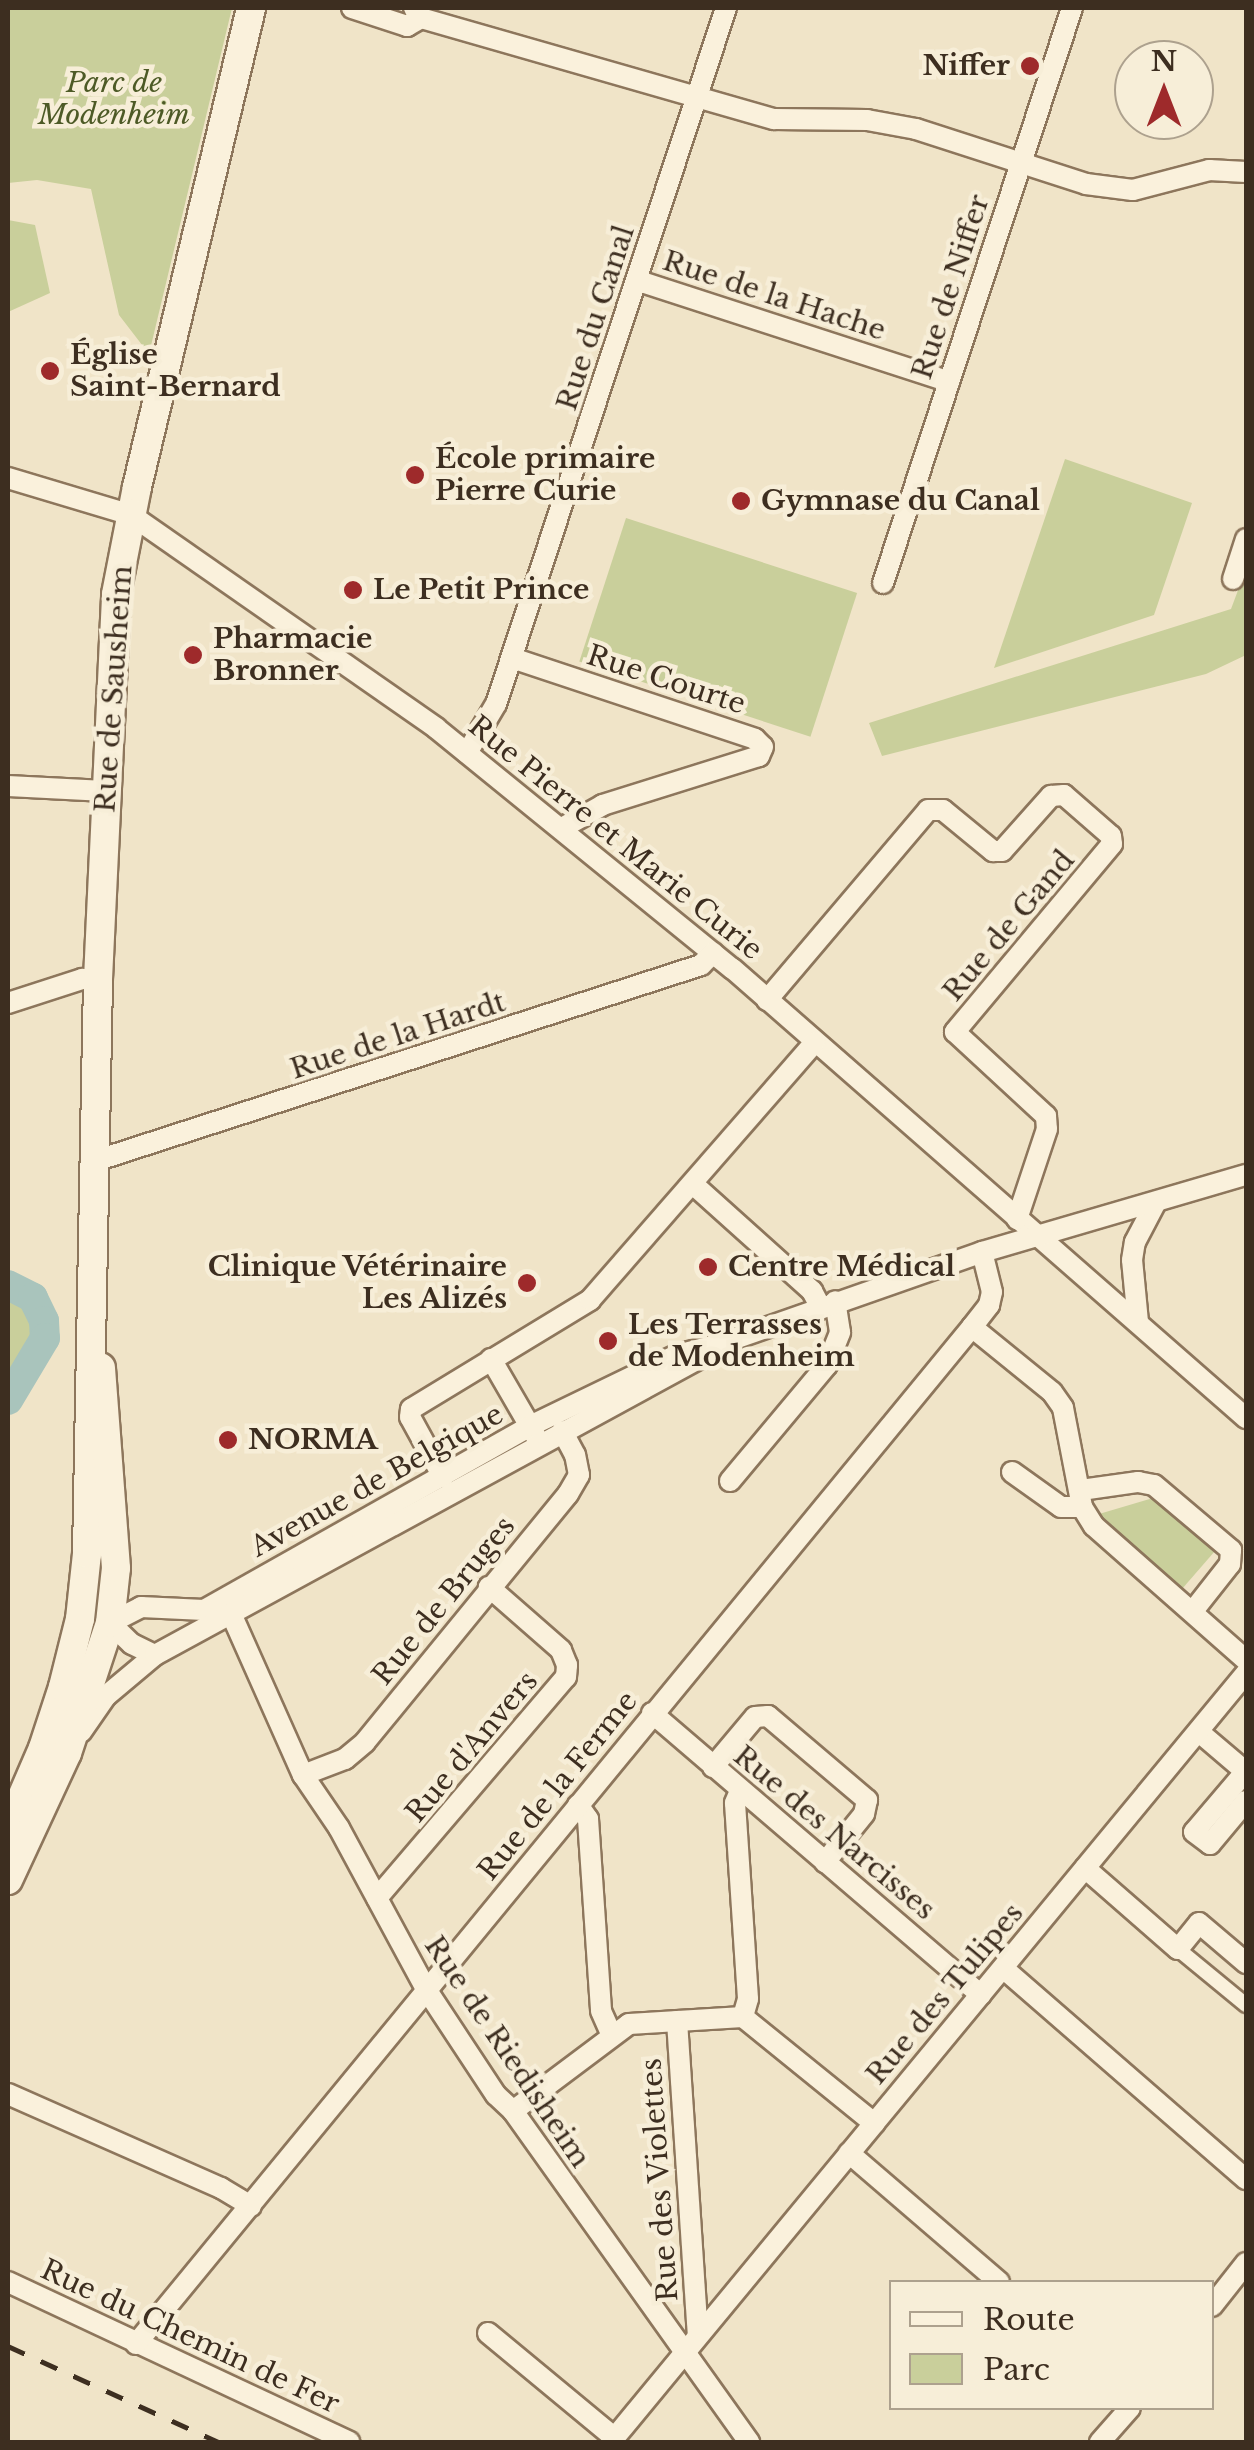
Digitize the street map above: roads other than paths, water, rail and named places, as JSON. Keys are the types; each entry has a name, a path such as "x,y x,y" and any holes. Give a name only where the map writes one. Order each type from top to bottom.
{"main road":[{"name":"Rue de Sausheim","path":"8,1829 43,1748 80,1619 87,1536 87,1388 94,1324 98,979 116,594 251,8"},
{"name":"Rue de Sausheim","path":"8,1880 66,1752 110,1623 116,1568 114,1502 94,1324"}],"street":[{"path":"352,8 407,26 417,13 774,119 867,120 916,129 1086,184 1133,190 1209,170 1246,172"},
{"name":"Rue du Canal","path":"467,753 496,704 512,658 726,8"},
{"name":"Rue de Niffer","path":"883,583 1072,8"},
{"name":"Rue de la Hache","path":"639,280 949,382"},
{"name":"Rue Pierre et Marie Curie","path":"8,478 132,516 467,753 714,953 1246,1418"},
{"path":"1234,578 1246,539"},
{"name":"Rue Courte","path":"512,658 754,739 762,747 758,756 603,805 562,828"},
{"path":"8,786 105,791"},
{"name":"Rue de Gand","path":"768,1000 928,810 943,810 993,851 1002,851 1051,796 1064,795 1112,836 1112,844 956,1032 1046,1116 1047,1129 1017,1218"},
{"name":"Rue de la Hardt","path":"94,1161 701,966 714,953"},
{"path":"8,1003 82,979 98,979"},
{"path":"443,1476 410,1417 411,1409 590,1300 815,1042"},
{"name":"Avenue de Belgique","path":"110,1623 141,1607 186,1612 228,1608 535,1435 622,1378 678,1354 720,1344 982,1252 1246,1175"},
{"path":"694,1184 828,1304 840,1332 827,1364 730,1481"},
{"path":"1138,1322 1132,1260 1135,1242 1156,1202"},
{"name":"Rue de la Ferme","path":"136,2344 989,1305 992,1292 982,1252"},
{"path":"972,1326 1052,1392 1063,1408 1082,1499 1094,1526 1246,1660"},
{"name":"Avenue de Belgique","path":"66,1752 106,1696 155,1655 228,1608 443,1476 535,1435 562,1431 720,1344"},
{"path":"490,1360 535,1435"},
{"name":"Rue de Bruges","path":"303,1775 346,1760 365,1742 568,1494 579,1475 575,1456 562,1431"},
{"path":"1012,1472 1061,1507 1138,1482 1154,1485 1231,1550 1230,1564 1193,1612"},
{"name":"Rue d'Anvers","path":"377,1898 566,1677 568,1665 561,1650 490,1587"},
{"name":"Rue de Riedisheim","path":"228,1608 303,1775 377,1898 426,1990 496,2095 514,2111 660,2316 692,2342 748,2442"},
{"path":"80,1619 110,1623 132,1644 155,1655"},
{"name":"Rue des Tulipes","path":"613,2440 1246,1672"},
{"name":"Rue des Narcisses","path":"652,1713 981,1994"},
{"path":"713,1767 754,1717 768,1716 811,1752 867,1800 864,1814 825,1862"},
{"path":"1199,1732 1246,1771 1194,1832 1210,1844 1246,1802"},
{"path":"740,1791 734,1803 748,2000 743,2017"},
{"path":"578,1805 588,1819 601,2011 612,2034"},
{"path":"1086,1868 1246,2006"},
{"path":"1178,1949 1199,1923 1246,1963"},
{"path":"1002,1968 1246,2179"},
{"path":"514,2111 629,2024 743,2017 874,2123"},
{"name":"Rue des Violettes","path":"677,2021 694,2297 692,2342"},
{"path":"8,2094 222,2188 251,2206"},
{"path":"849,2154 997,2280"},
{"path":"1214,2303 1246,2263"},
{"name":"Rue du Chemin de Fer","path":"8,2282 350,2442"},
{"path":"660,2316 694,2297 724,2302"},
{"path":"488,2333 613,2440"},
{"path":"1100,2442 1128,2410"}],"waterway":[{"path":"8,1285 33,1298 44,1321 45,1338 8,1400"}],"railway":[{"path":"8,2346 219,2442"}],"place":[{"name":"Niffer","path":"1030,66"},
{"name":"Église Saint-Bernard","path":"50,371"},
{"name":"École primaire Pierre Curie","path":"415,475"},
{"name":"Gymnase du Canal","path":"741,501"},
{"name":"Le Petit Prince","path":"353,590"},
{"name":"Pharmacie Bronner","path":"193,655"},
{"name":"Centre Médical","path":"708,1267"},
{"name":"Clinique Vétérinaire Les Alizés","path":"527,1283"},
{"name":"Les Terrasses de Modenheim","path":"608,1341"},
{"name":"NORMA","path":"228,1440"}],"park label":[{"name":"Parc de Modenheim","path":"114,99"}]}
